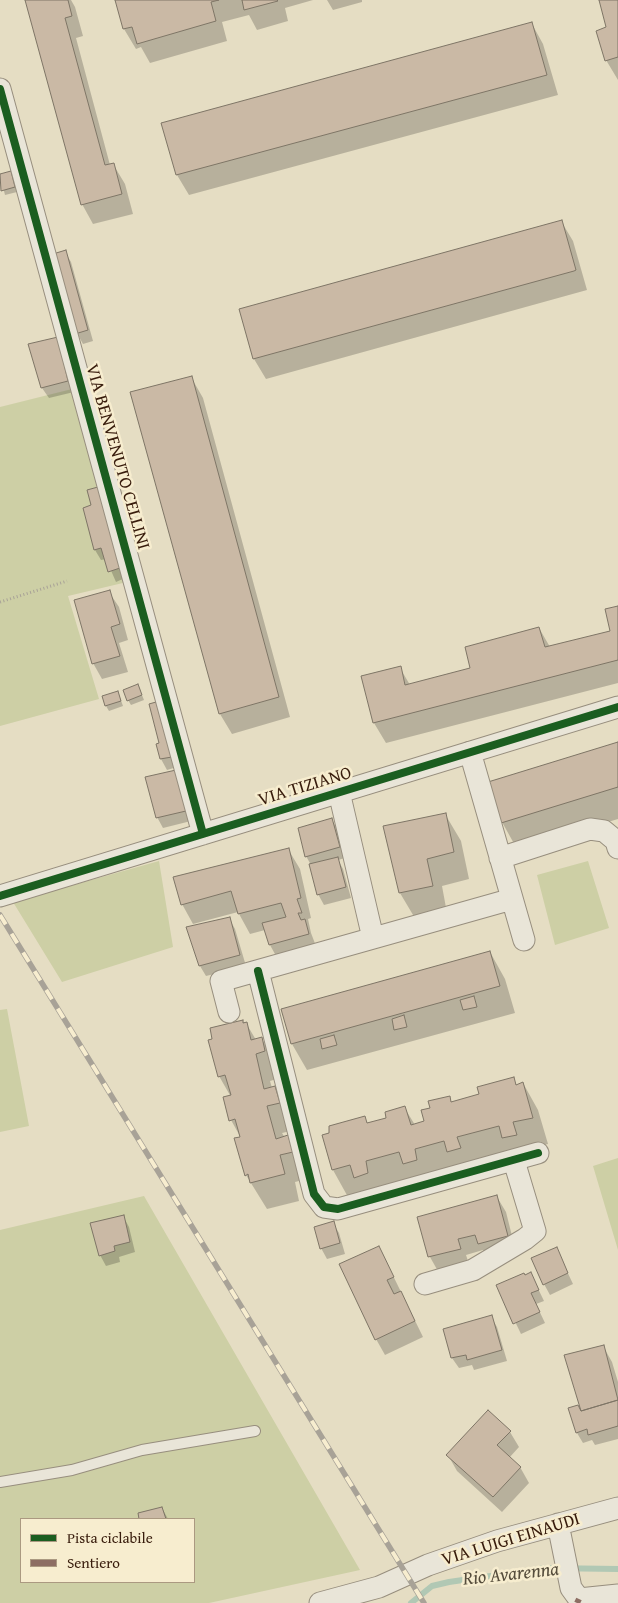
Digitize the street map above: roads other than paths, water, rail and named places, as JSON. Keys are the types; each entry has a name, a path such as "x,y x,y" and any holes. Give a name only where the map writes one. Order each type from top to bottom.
{"street":[{"name":"VIA BENVENUTO CELLINI","path":"0,89 204,834"},
{"name":"VIA TIZIANO","path":"0,896 618,707"},
{"path":"470,752 524,940"},
{"path":"339,792 373,938"},
{"path":"500,858 590,829 604,830 616,841 618,848"},
{"path":"229,1012 221,981 512,899"},
{"path":"258,971 314,1194 324,1207 338,1209 538,1153"},
{"path":"425,1284 473,1270 526,1239 535,1231 514,1161"},
{"name":"VIA LUIGI EINAUDI","path":"320,1603 365,1597 379,1587 428,1565 471,1550 560,1532 618,1508"},
{"path":"560,1532 571,1588 579,1599 618,1595"}],"lane":[{"path":"0,1482 72,1470 142,1450 255,1431"}],"waterway":[{"name":"Rio Avarenna","path":"411,1603 432,1586 449,1582 546,1568 618,1569"}],"railway":[{"path":"0,915 424,1603"}]}
